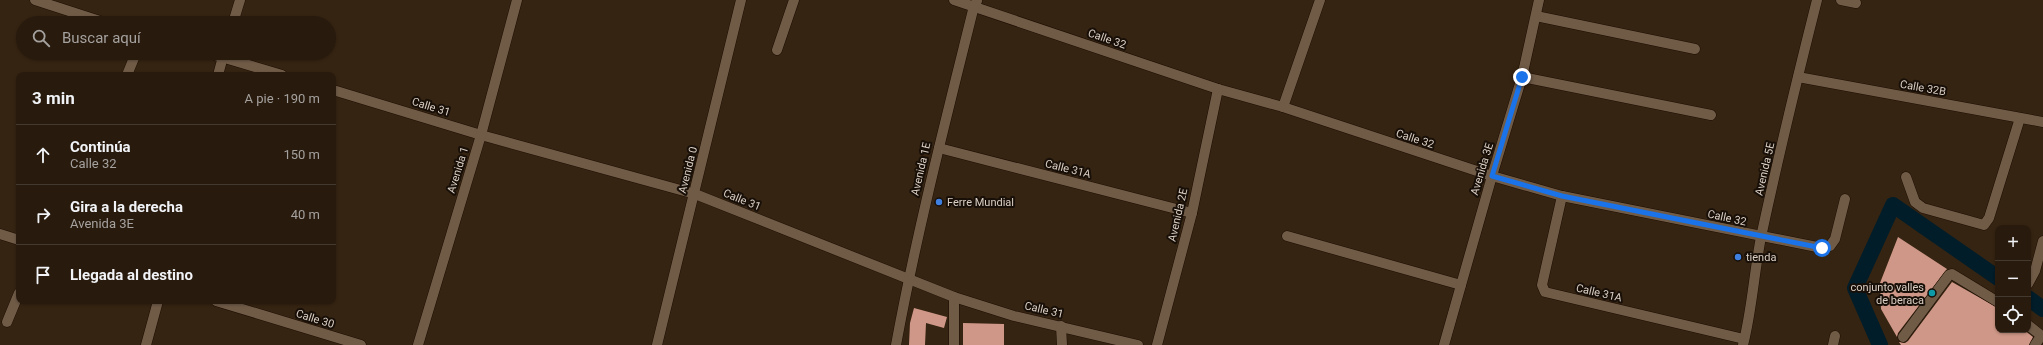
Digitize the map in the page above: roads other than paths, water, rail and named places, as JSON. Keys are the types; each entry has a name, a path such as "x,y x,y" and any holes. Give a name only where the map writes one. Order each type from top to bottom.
{"street":[{"path":"35,0 84,16"},
{"path":"235,16 240,0"},
{"name":"Avenida 1","path":"418,345 481,135 517,0"},
{"name":"Avenida 0","path":"657,345 741,0"},
{"path":"777,50 794,0"},
{"name":"Calle 32","path":"954,0 975,3 1218,89 1283,107 1492,176 1562,196 1822,248 1830,246 1835,239 1845,199"},
{"path":"1283,107 1320,0"},
{"name":"Avenida 3E","path":"1444,345 1522,77 1539,0"},
{"name":"Avenida 5E","path":"1743,342 1761,237 1783,143 1788,112 1798,77 1816,0"},
{"path":"1841,0 1856,3"},
{"name":"Avenida 1E","path":"896,345 908,278 975,3"},
{"path":"1536,16 1695,49"},
{"path":"128,72 133,60"},
{"path":"219,72 222,60"},
{"path":"238,60 273,72"},
{"path":"1522,77 1710,115"},
{"name":"Calle 32B","path":"1798,77 2043,122"},
{"name":"Avenida 2E","path":"1158,345 1192,213 1218,89"},
{"name":"Calle 31","path":"336,91 481,135 695,194 954,297 1014,316 1138,345"},
{"path":"1906,177 1915,202 1922,208 1984,225 1989,218 2020,118"},
{"name":"Calle 31A","path":"939,148 1192,213"},
{"name":"Calle 31A","path":"1562,196 1542,285 1545,292 1743,342"},
{"path":"0,234 16,239"},
{"path":"1287,236 1461,285"},
{"path":"2031,278 2035,271 2043,241"},
{"path":"1903,337 1949,275 1952,274 1995,300"},
{"path":"954,297 954,345"},
{"path":"7,322 16,300"},
{"path":"146,345 157,304"},
{"name":"Calle 30","path":"226,304 361,345"},
{"path":"1061,326 1062,345"},
{"path":"2031,328 2042,337 2035,345"}],"waterway":[{"path":"1880,345 1855,288 1893,205 1995,276"},
{"path":"2031,300 2043,309"}],"place":[{"name":"Ferre Mundial","path":"939,202"},
{"name":"tienda","path":"1738,257"},
{"name":"conjunto valles de beraca","path":"1932,293"}]}
